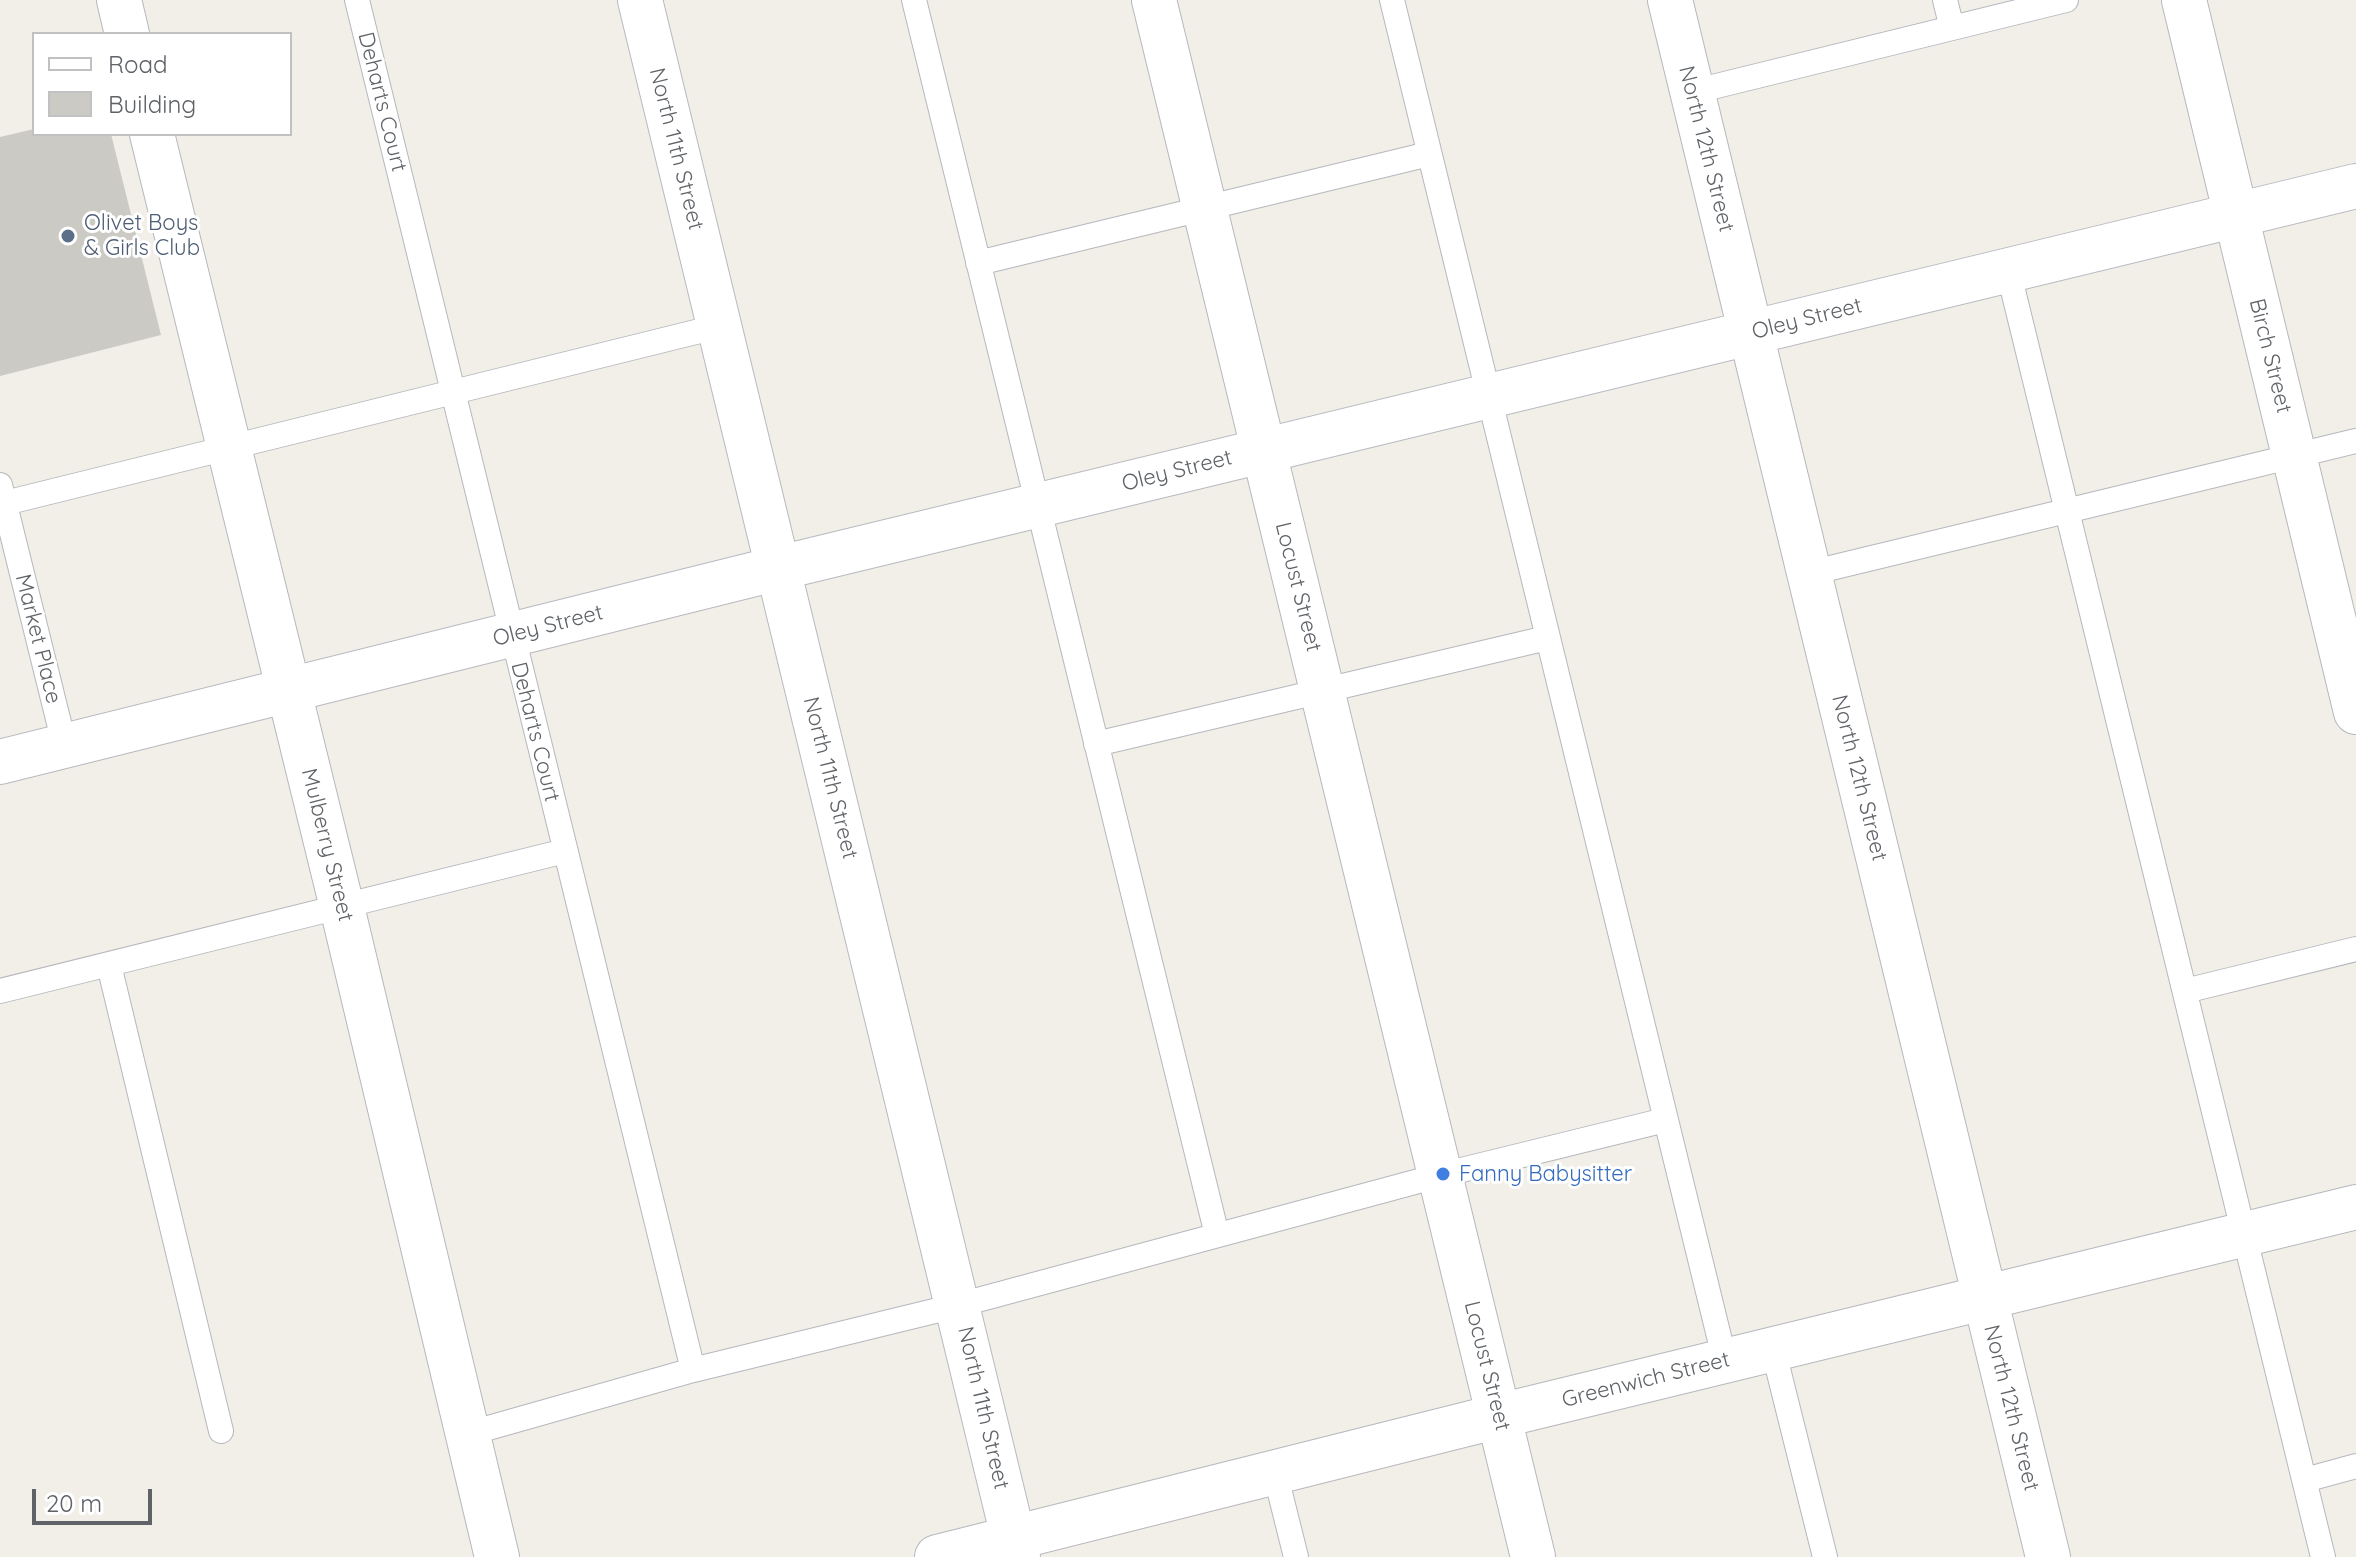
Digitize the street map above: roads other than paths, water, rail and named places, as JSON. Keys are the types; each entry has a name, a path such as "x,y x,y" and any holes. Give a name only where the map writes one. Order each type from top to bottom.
{"street":[{"path":"119,0 127,32"},
{"name":"North 11th Street","path":"640,0 1016,1547"},
{"name":"Locust Street","path":"1154,0 1533,1557"},
{"name":"North 12th Street","path":"1670,0 2048,1557"},
{"name":"Birch Street","path":"2184,0 2356,712"},
{"name":"Mulberry Street","path":"152,136 342,907 497,1557"},
{"name":"Oley Street","path":"0,762 779,568 2356,186"},
{"name":"Greenwich Street","path":"937,1557 1016,1547 1275,1473 1499,1416 2356,1207"}],"lane":[{"name":"Deharts Court","path":"357,0 693,1370"},
{"path":"914,0 1217,1235"},
{"path":"1392,0 1725,1361"},
{"path":"1945,0 1952,28"},
{"path":"1692,92 2066,0"},
{"path":"978,263 1429,154"},
{"path":"2008,270 2323,1557"},
{"path":"2,494 229,447 720,326"},
{"path":"1810,573 2356,441"},
{"name":"Market Place","path":"2,494 65,747"},
{"path":"1096,744 1547,638"},
{"path":"0,991 565,851"},
{"path":"2185,991 2356,949"},
{"path":"109,965 221,1431"},
{"path":"467,1434 693,1370 959,1305 1441,1175 1665,1120"},
{"path":"1773,1349 1825,1557"},
{"path":"2305,1480 2356,1466"},
{"path":"1275,1473 1296,1557"}],"place":[{"name":"Olivet Boys & Girls Club","path":"68,236"},
{"name":"Fanny Babysitter","path":"1443,1174"}]}
